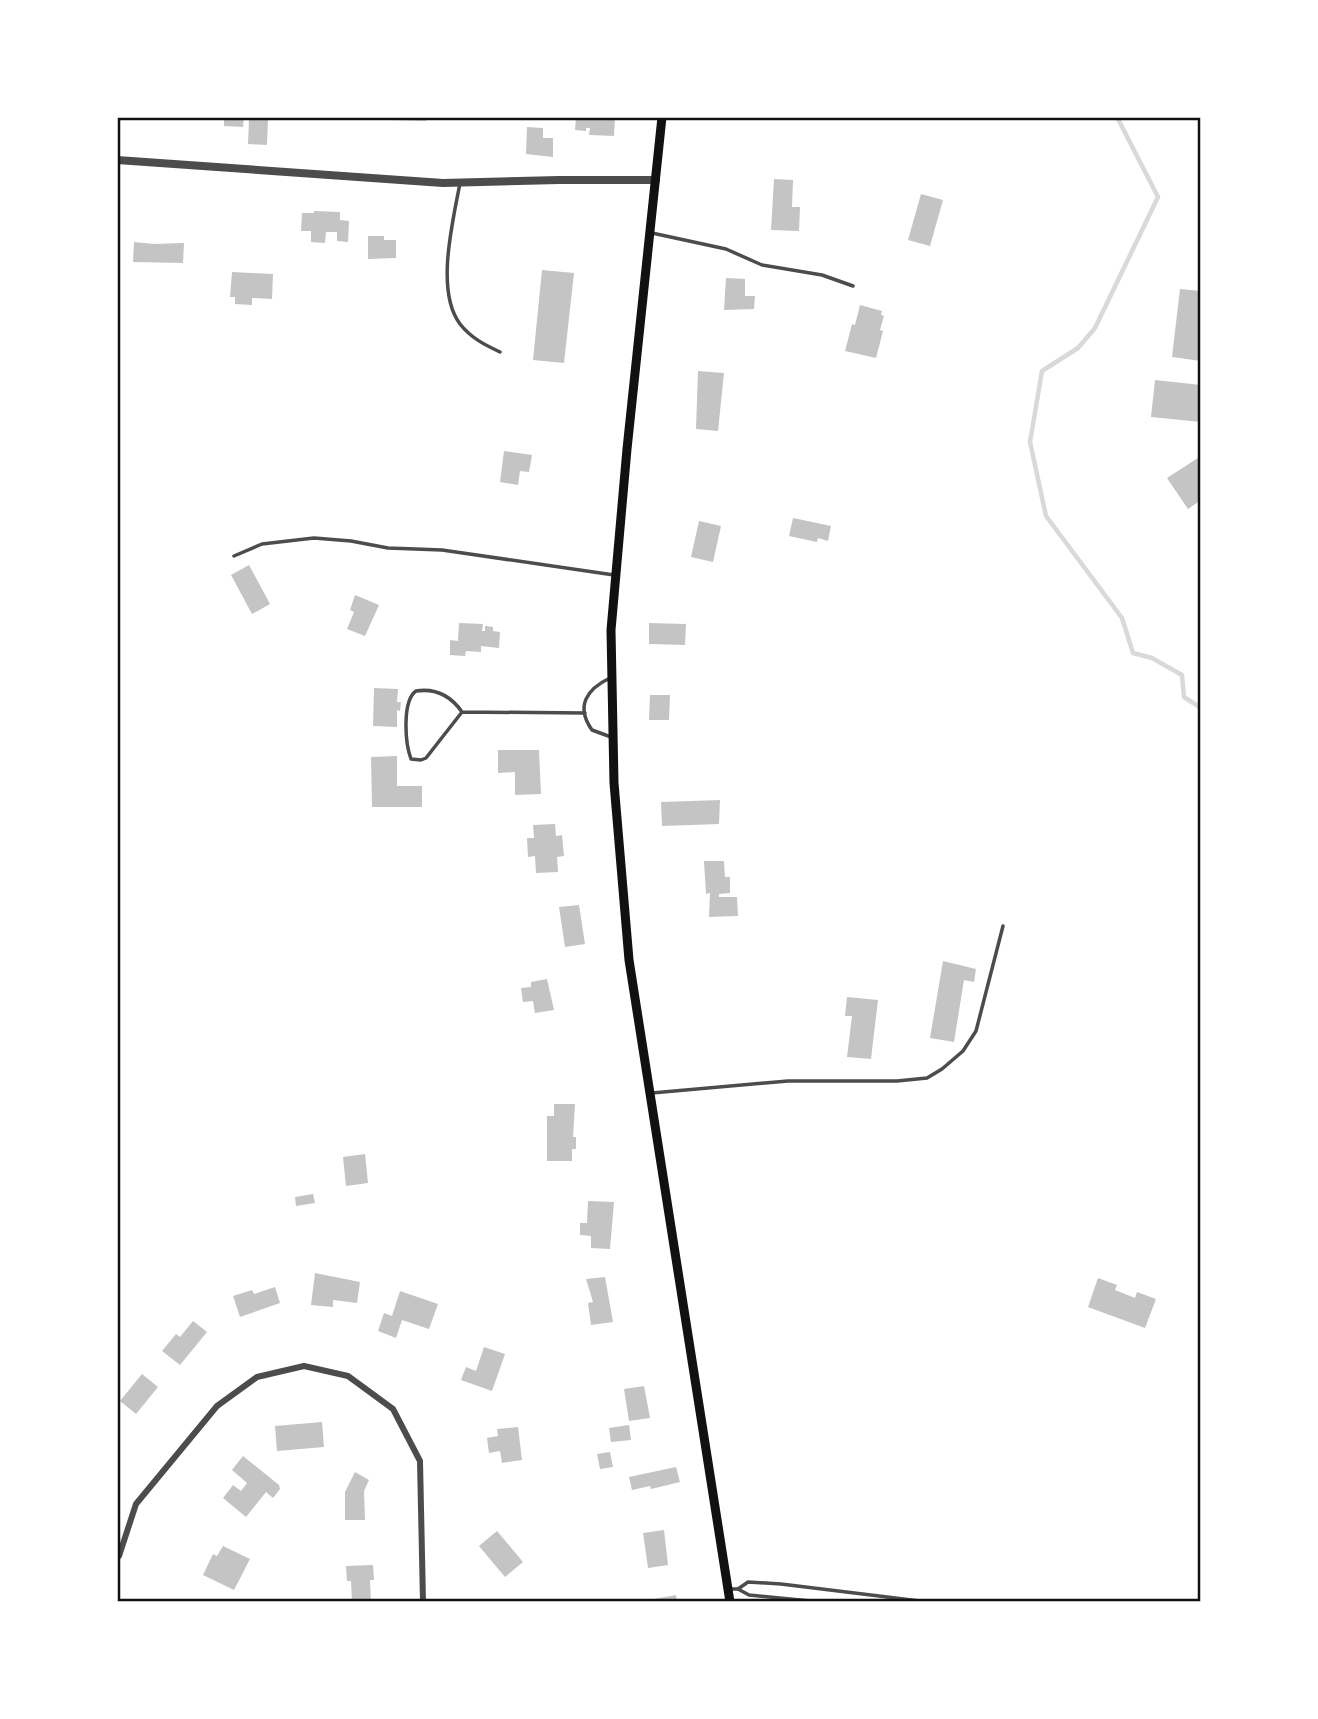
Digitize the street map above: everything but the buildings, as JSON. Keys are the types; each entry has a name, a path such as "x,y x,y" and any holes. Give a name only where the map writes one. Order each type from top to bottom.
{"main road":[{"path":"662,117 611,630 614,783 629,960 733,1589 730,1602"}],"street":[{"path":"117,160 460,182 656,180"},
{"path":"119,1556 136,1504 217,1406 257,1377 304,1366 348,1376 393,1409 415,1451 420,1461 423,1602"}],"lane":[{"path":"460,182 449,255 450,299 458,322 470,336 500,352"},
{"path":"650,233 726,250 762,265 822,275 853,286"},
{"path":"234,556 262,544 314,538 388,548 442,550 616,576"},
{"path":"612,677 597,684 588,693 584,712 592,730 613,737"},
{"path":"423,690 440,693 454,700 462,712 426,758 411,758 408,750 407,708 412,694 423,690"},
{"path":"462,712 584,712"},
{"path":"650,1094 788,1081 897,1081 927,1078 963,1051 976,1031 1003,926"},
{"path":"733,1589 748,1582 781,1584 928,1602"},
{"path":"733,1589 749,1595 821,1602"}],"waterway":[{"path":"1117,117 1158,197 1095,328 1078,348 1042,371 1030,442 1046,516 1122,618 1133,653 1152,658 1182,675 1184,697 1201,708"}]}
